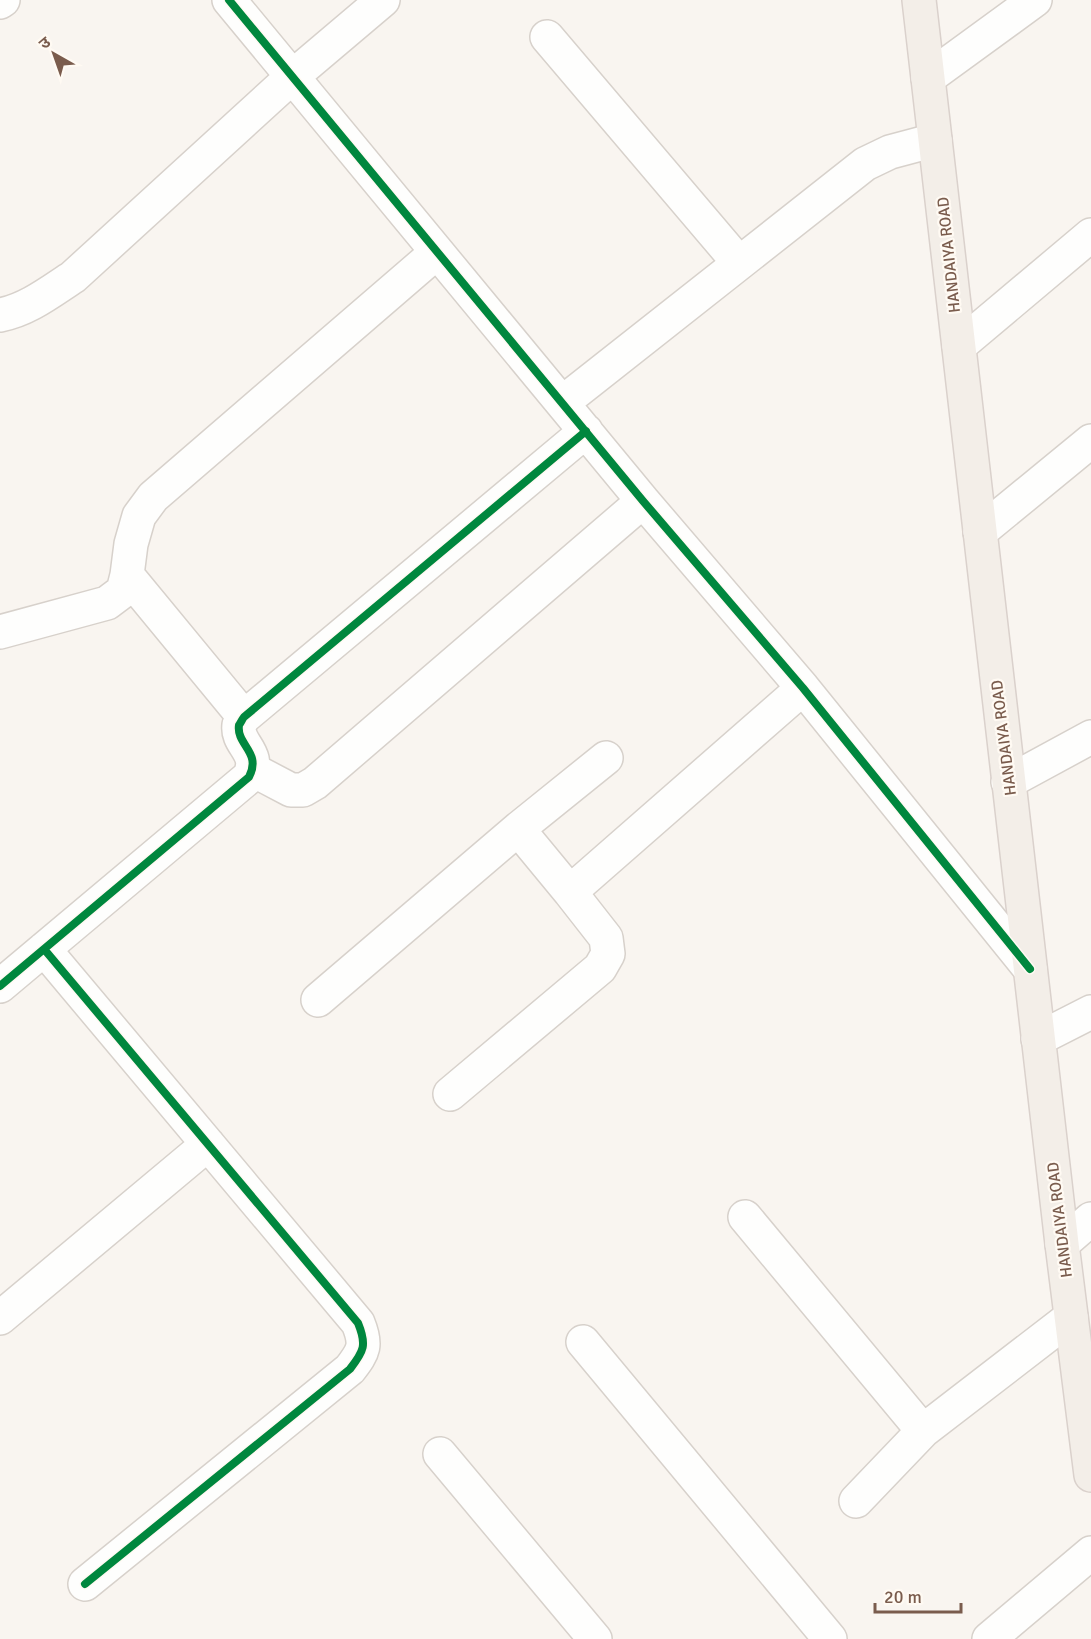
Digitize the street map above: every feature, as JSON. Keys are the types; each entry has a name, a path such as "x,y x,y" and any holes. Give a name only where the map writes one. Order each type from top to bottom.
{"main road":[{"name":"HANDAIYA ROAD","path":"919,0 1008,782 1091,1475"}],"street":[{"path":"229,0 643,501 803,688 1030,969"},
{"path":"0,315 12,313 40,299 73,277 292,77 383,0"},
{"path":"928,78 1035,0"},
{"path":"547,37 739,263"},
{"path":"562,403 865,164 890,152 935,140"},
{"path":"959,346 1091,235"},
{"path":"0,632 107,603 123,591 131,543 139,516 153,496 437,252"},
{"path":"0,986 249,777 253,770 253,760 240,733 239,724 244,717 586,431"},
{"path":"980,532 1091,441"},
{"path":"253,770 291,790 303,790 315,783 643,501"},
{"path":"127,575 244,717"},
{"path":"570,892 803,688"},
{"path":"1008,782 1091,737"},
{"path":"318,1000 518,829 606,758"},
{"path":"450,1094 600,968 608,954 606,939 518,829"},
{"path":"44,949 358,1323 364,1343 361,1355 350,1369 85,1584"},
{"path":"1038,1039 1091,1012"},
{"path":"0,1318 208,1144"},
{"path":"745,1217 923,1431"},
{"path":"1062,1244 1091,1219"},
{"path":"856,1501 923,1431 1071,1317"},
{"path":"583,1342 830,1639"},
{"path":"440,1454 595,1639"},
{"path":"989,1639 1091,1553"}],"cycle path":[{"path":"229,0 643,501 803,688 1030,969"},
{"path":"0,986 249,777 252,768 251,755 239,732 239,725 244,717 586,431"},
{"path":"44,949 358,1323 363,1337 363,1348 350,1369 85,1584"}]}
